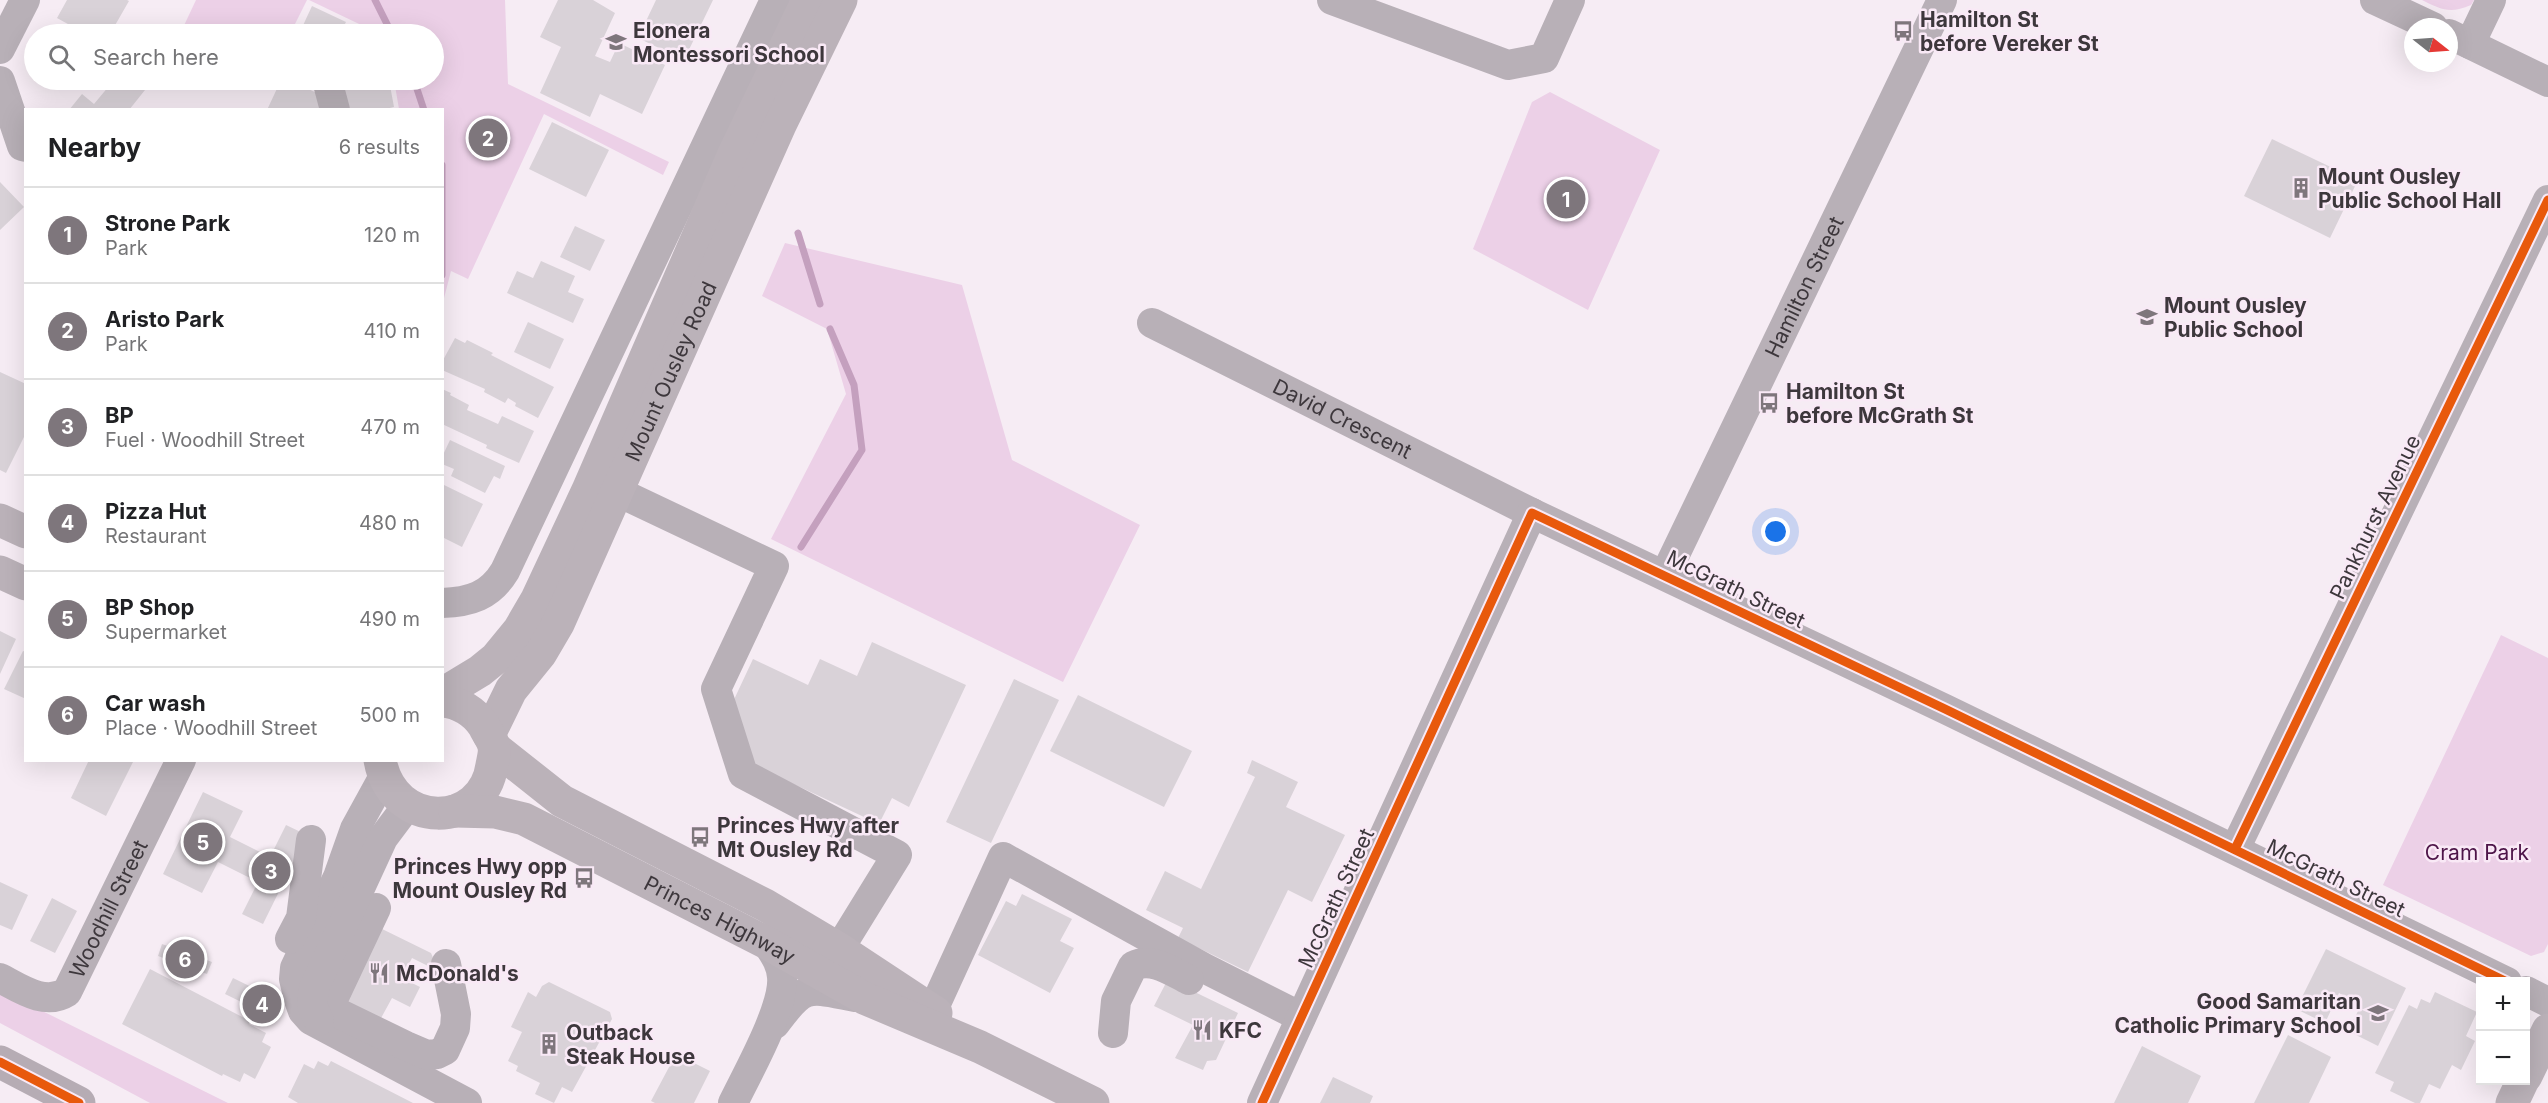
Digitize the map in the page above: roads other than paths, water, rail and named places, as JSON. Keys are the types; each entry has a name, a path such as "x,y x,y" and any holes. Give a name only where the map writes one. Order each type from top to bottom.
{"highway":[{"path":"0,1062 79,1103"}],"main road":[{"name":"Mount Ousley Road","path":"455,811 472,802 484,788 491,771 492,742 511,690 541,653 558,624 602,490 733,156 808,0"},
{"name":"Mount Ousley Road","path":"444,693 487,666 519,630 602,490 841,0"},
{"path":"0,520 24,531"},
{"path":"0,572 24,583"},
{"name":"Princes Highway","path":"444,701 451,701 467,708 480,720 492,742 532,780 562,801 765,905 839,949 933,1010 980,1047"},
{"path":"380,765 393,794 407,806"},
{"name":"Princes Highway","path":"407,806 422,812 439,814 455,811 495,812 524,819 767,943 864,998 980,1047 1093,1103"},
{"path":"2530,1068 2548,1030"},
{"path":"2512,1103 2521,1085"}],"street":[{"path":"0,49 25,0"},
{"path":"444,603 462,602 479,597 498,582 775,0"},
{"path":"1332,0 1508,65 1544,58 1570,0"},
{"name":"Hamilton Street","path":"1665,575 1942,0"},
{"path":"2375,0 2414,18"},
{"path":"2491,0 2459,39 2548,82"},
{"path":"0,81 24,146"},
{"path":"330,90 334,108"},
{"name":"Pankhurst Avenue","path":"2235,849 2548,200"},
{"name":"David Crescent","path":"1152,323 1532,513"},
{"path":"566,441 574,470 602,490 774,566 716,689 743,774 897,855 839,949"},
{"name":"McGrath Street","path":"1262,1103 1532,513 2499,977"},
{"name":"Woodhill Street","path":"0,978 44,998 58,998 67,992 180,762"},
{"path":"380,765 338,878 295,968 296,989 303,1011 324,1029 467,1103"},
{"path":"324,1029 312,1005 314,988 383,838 407,806"},
{"path":"290,939 301,918 311,840"},
{"path":"933,1010 1003,857 1204,968 1301,1017"},
{"path":"376,908 334,997 332,1007 341,1014 419,1051 430,1046 446,1014 448,976"},
{"path":"733,1103 781,996 782,977 778,960 767,943"},
{"path":"1113,1033 1116,1001 1133,966 1143,961 1157,964 1243,1008 1301,1017"},
{"path":"761,1044 792,1000 803,992 815,990 864,998"},
{"path":"2530,993 2548,1002"}],"waterway":[{"path":"375,0 387,24"},
{"path":"417,90 423,108"},
{"path":"798,233 820,304"},
{"path":"801,547 862,450 854,385 830,329"}],"place":[{"name":"Hamilton St before Vereker St","path":"1903,31"},
{"name":"Elonera Montessori School","path":"616,42"},
{"name":"Aristo Park","path":"488,138"},
{"name":"Mount Ousley Public School Hall","path":"2301,188"},
{"name":"Strone Park","path":"1566,199"},
{"name":"Mount Ousley Public School","path":"2147,317"},
{"name":"Hamilton St before McGrath St","path":"1769,403"},
{"name":"Princes Hwy after Mt Ousley Rd","path":"700,837"},
{"name":"BP Shop","path":"203,842"},
{"name":"BP","path":"271,871"},
{"name":"Princes Hwy opp Mount Ousley Rd","path":"584,878"},
{"name":"Car wash","path":"185,959"},
{"name":"McDonald's","path":"379,973"},
{"name":"Pizza Hut","path":"262,1004"},
{"name":"Good Samaritan Catholic Primary School","path":"2378,1013"},
{"name":"KFC","path":"1202,1030"},
{"name":"Outback Steak House","path":"549,1044"}],"park label":[{"name":"Cram Park","path":"2477,852"}]}
